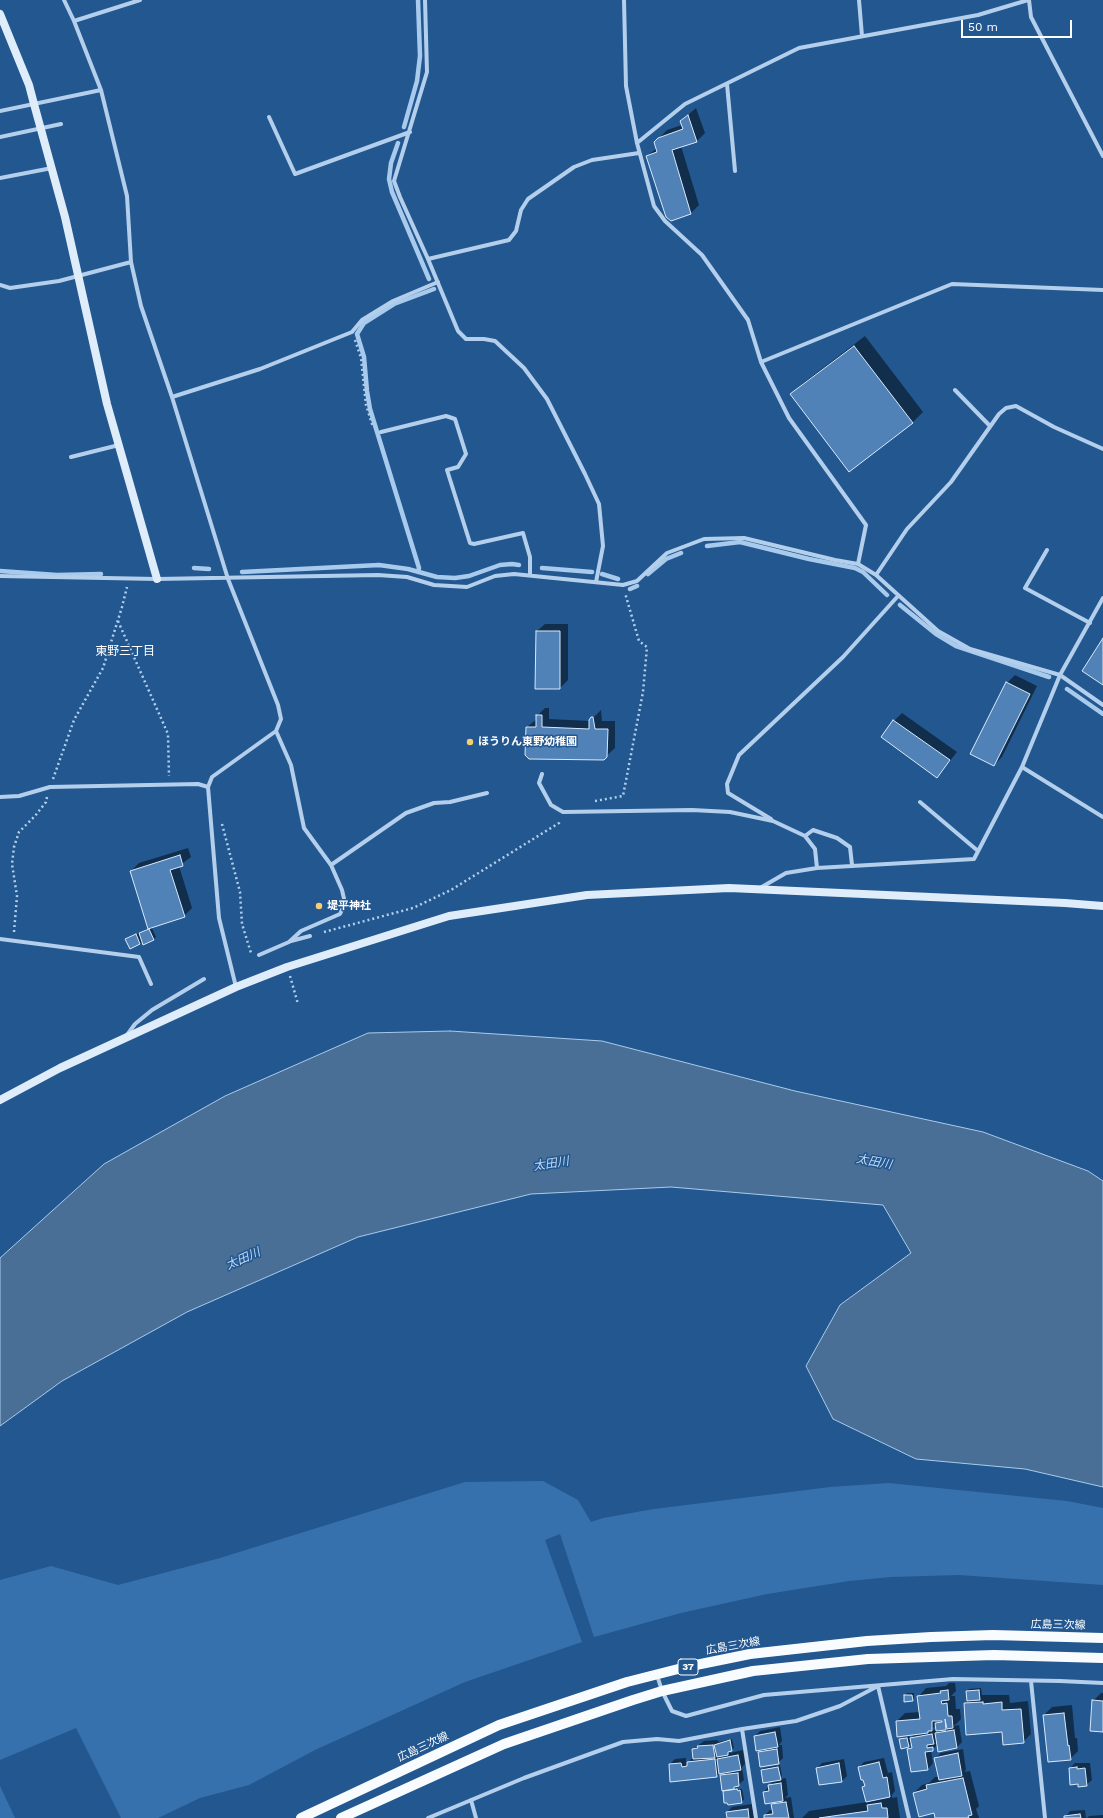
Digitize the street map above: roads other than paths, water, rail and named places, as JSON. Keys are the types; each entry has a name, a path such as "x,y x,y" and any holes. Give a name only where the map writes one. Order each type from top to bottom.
{"main road":[{"name":"広島三次線","path":"301,1818 499,1725 628,1682 657,1674 750,1654 867,1641 993,1635 1103,1638"},
{"name":"37","path":"341,1818 504,1744 662,1691 753,1671 868,1658 994,1655 1103,1658"}],"street":[{"path":"64,0 74,21 101,90 127,196 131,262 141,306 172,397 228,579 278,705 281,719 276,731 212,777 208,787 219,918 236,987"},
{"path":"74,21 140,0"},
{"path":"426,0 427,72 394,181 458,331 466,339 484,339 495,341 524,368 547,399 585,474 599,504 603,546 596,582"},
{"path":"624,0 626,86 639,152 654,206 665,221 702,255 748,320 761,362 789,418 866,525 858,564"},
{"path":"859,0 862,36"},
{"path":"637,143 685,104 799,48 978,15 1029,0 1031,17 1103,156"},
{"path":"0,14 29,84 52,168 107,404 157,579"},
{"path":"727,84 735,171"},
{"path":"0,111 101,90"},
{"path":"269,117 296,174 410,132"},
{"path":"0,137 61,124"},
{"path":"428,259 509,240 516,231 521,210 528,199 574,167 592,160 639,152"},
{"path":"0,178 52,168"},
{"path":"0,285 10,288 59,281 131,262"},
{"path":"172,397 260,369 352,332 362,320 393,301 438,282"},
{"path":"761,362 952,284 1103,290"},
{"path":"955,390 990,426"},
{"path":"876,575 907,529 951,482 990,426 999,414 1006,408 1016,406 1054,426 1103,448"},
{"path":"381,432 446,416 455,419 466,454 458,466 447,470 470,543 474,544 523,533 530,557 530,575"},
{"path":"71,457 119,445"},
{"path":"0,576 228,579 378,575 408,577 434,585 467,587 495,576 514,574 623,585 636,581 667,553 704,539 744,538 835,560 858,564 876,575 938,631 970,649 1060,675 1103,705"},
{"path":"1047,550 1025,588 1090,623"},
{"path":"817,868 815,849 806,836 773,821 728,793 727,784 739,755 842,657 898,596"},
{"path":"759,888 786,873 817,868 974,859 1022,767 1060,675 1103,598"},
{"path":"276,731 291,765 304,828 331,865 342,890 345,903 340,914 301,932 289,942"},
{"path":"1022,767 1103,817"},
{"path":"542,774 538,783 551,805 563,812 700,810 730,812 773,821"},
{"path":"0,797 19,796 50,787 198,784 208,787"},
{"path":"331,865 406,812 434,803 450,802 487,794"},
{"path":"920,802 978,851"},
{"path":"806,836 813,830 837,838 850,847 852,865"},
{"path":"0,1100 60,1068 236,987 287,967 449,916 586,895 759,888 1103,906"},
{"path":"259,955 289,942 310,936"},
{"path":"0,939 139,957 151,984"},
{"path":"124,1039 135,1024 152,1010 204,979"},
{"path":"657,1674 662,1691 672,1711 686,1716 764,1695 953,1679 1103,1683"},
{"path":"1031,1680 1045,1818"},
{"path":"428,1818 524,1778 623,1742 656,1739 679,1741 742,1729 796,1721 840,1706 878,1686"},
{"path":"878,1686 909,1818"},
{"path":"742,1729 756,1818"},
{"path":"471,1800 476,1818"}],"water":[{"name":"太田川","path":"450,1031 602,1041 795,1091 983,1132 1088,1171 1103,1181 1103,1487 1025,1469 916,1459 833,1419 806,1366 840,1305 911,1253 883,1205 671,1187 531,1194 358,1237 187,1312 62,1381 0,1426 0,1258 104,1164 225,1096 368,1033"}],"waterway":[{"path":"404,127 417,81 420,56 418,0"},
{"path":"398,143 391,163 389,179 392,192 429,279"},
{"path":"418,572 419,568 370,409 364,357 357,334 364,323 394,304 434,289"},
{"path":"707,546 740,542 809,559 855,568 863,572 887,595"},
{"path":"648,574 666,559 681,553"},
{"path":"242,572 379,565 408,569 437,577 455,578 469,576 500,565 519,565"},
{"path":"194,568 209,569"},
{"path":"542,568 592,572"},
{"path":"0,571 57,575 101,574"},
{"path":"602,574 618,579"},
{"path":"630,589 637,586"},
{"path":"900,605 936,634 956,646 1049,677"},
{"path":"1067,689 1103,714"}],"place":[{"name":"ほうりん東野幼稚園","path":"470,742"},
{"name":"堤平神社","path":"319,906"}],"district":[{"name":"東野三丁目","path":"125,651"}]}
